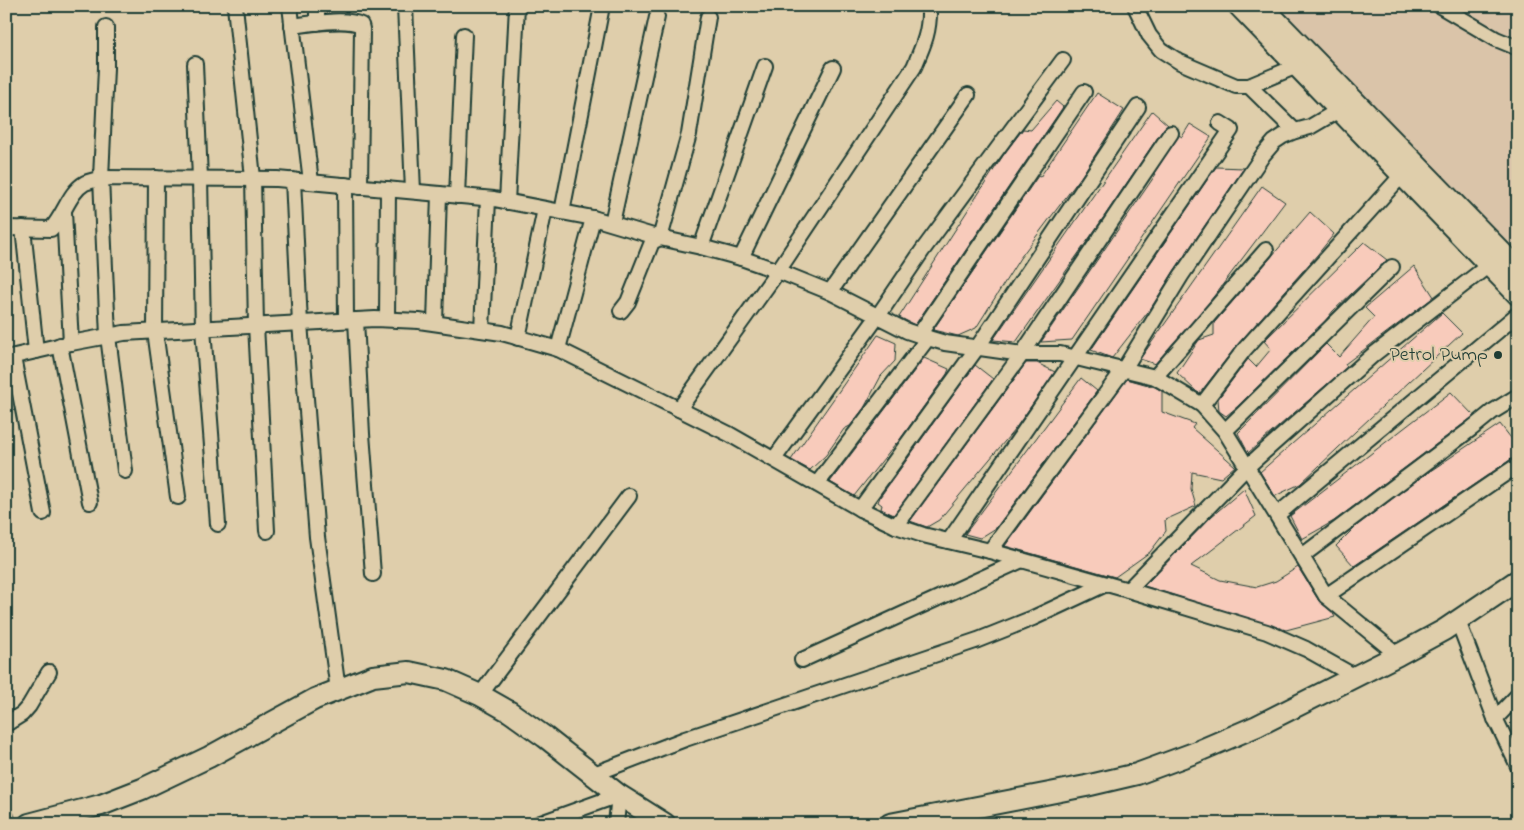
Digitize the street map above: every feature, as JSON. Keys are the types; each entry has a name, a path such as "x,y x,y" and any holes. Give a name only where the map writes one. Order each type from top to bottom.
{"street":[{"path":"235,6 253,178 256,326 267,531"},
{"path":"290,6 311,182"},
{"path":"317,6 317,23"},
{"path":"405,6 412,192"},
{"path":"507,202 516,6"},
{"path":"562,212 602,6"},
{"path":"1135,6 1149,35 1161,50 1180,62 1236,86 1249,86 1297,66"},
{"path":"1239,6 1518,295"},
{"path":"1262,6 1518,269"},
{"path":"1440,6 1489,35 1518,48"},
{"path":"612,223 657,17"},
{"path":"621,311 628,302 652,242 660,238 689,134 708,17"},
{"path":"679,409 778,271 914,67 923,48 929,18"},
{"path":"292,26 341,21 356,22 361,25 360,186"},
{"path":"106,27 101,178 108,336 124,470"},
{"path":"458,196 464,35"},
{"path":"774,460 878,316 922,251 1064,60"},
{"path":"195,64 200,178 203,328 218,524"},
{"path":"701,247 764,66"},
{"path":"741,258 834,68"},
{"path":"1249,86 1295,131"},
{"path":"817,484 924,337 1084,92"},
{"path":"830,292 968,95"},
{"path":"860,509 977,348 1138,107"},
{"path":"990,551 1124,369 1181,276 1263,155 1274,142 1284,136 1295,131 1310,128 1339,110"},
{"path":"949,541 1231,130 1220,123"},
{"path":"896,526 1022,354 1171,134"},
{"path":"1202,405 1244,350 1402,175"},
{"path":"6,228 51,229 58,222 76,190 86,183 101,178 253,178 293,180 488,199 593,218 660,238 741,258 830,292 924,337 945,343 1022,354 1060,354 1155,377 1202,405 1225,431 1326,596 1398,655"},
{"path":"156,178 155,331 178,497"},
{"path":"293,180 300,323 317,537 338,690"},
{"path":"345,185 351,320 373,574"},
{"path":"387,320 388,189"},
{"path":"435,323 439,194"},
{"path":"482,330 488,199"},
{"path":"518,338 545,209"},
{"path":"64,212 66,344 90,502"},
{"path":"558,348 593,218"},
{"path":"23,228 36,351"},
{"path":"1155,377 1266,250"},
{"path":"1128,590 1247,467 1372,356 1489,265"},
{"path":"1225,431 1392,266"},
{"path":"1277,515 1518,314"},
{"path":"44,513 10,358 66,344 124,333 351,320 435,323 482,330 558,348 729,434 860,509 896,526 1128,590 1267,632 1306,649 1356,677"},
{"path":"1302,556 1492,412 1518,396"},
{"path":"1326,596 1518,465"},
{"path":"480,695 628,496"},
{"path":"802,660 1022,560"},
{"path":"890,824 1086,786 1137,774 1194,753 1257,726 1398,655 1458,621 1518,580"},
{"path":"594,774 685,739 978,640 1033,618 1106,584"},
{"path":"1458,621 1495,719 1518,766"},
{"path":"6,724 22,714 29,706 49,672"},
{"path":"29,824 101,804 142,789 209,757 315,699 373,676 409,672 446,680 480,695 510,712 594,774 619,795 665,824"},
{"path":"1495,719 1518,695"},
{"path":"538,824 619,795"},
{"path":"616,824 619,795"},
{"path":"6,817 8,824"}],"shaded area":[{"path":"1277,6 1518,6 1518,265"}],"building":[{"path":"1097,93 1124,110 1081,177 1020,258 976,328 958,336 933,330 1038,176 1040,177"},
{"path":"1056,101 1063,107 915,325 899,317 1006,151 1023,129 1031,130"},
{"path":"1152,111 1168,125 1164,128 1016,342 993,340"},
{"path":"1190,124 1211,137 1072,340 1041,342 1156,174 1154,173 1179,135 1182,137"},
{"path":"1216,167 1244,168 1151,308 1112,358 1091,350"},
{"path":"1262,186 1285,202 1208,304 1155,364 1140,359"},
{"path":"1310,212 1334,234 1238,344 1200,393 1197,392 1177,373 1199,340 1214,335 1214,323"},
{"path":"1364,242 1387,260 1237,407 1226,416 1219,411 1218,399 1248,359 1256,367 1271,349 1264,341"},
{"path":"1414,266 1434,297 1345,364 1347,367 1248,453 1238,433 1326,344 1339,357 1374,317 1365,308"},
{"path":"1442,313 1462,333 1300,484 1275,496 1260,472"},
{"path":"878,335 896,343 895,361 881,376 864,408 850,426 844,429 826,455 810,470 791,460"},
{"path":"924,358 949,369 896,445 896,443 854,496 830,482"},
{"path":"1026,363 1037,363 1055,372 1015,429 939,520 927,527 910,521"},
{"path":"975,365 993,379 894,515 881,509 882,505 878,502 880,497"},
{"path":"1081,378 1097,391 996,528 980,538 965,534"},
{"path":"1127,379 1155,387 1162,391 1162,412 1195,424 1192,428 1235,466 1221,478 1192,472 1191,489 1196,506 1165,520 1166,531 1150,552 1115,577 1005,546"},
{"path":"1451,392 1474,416 1334,521 1302,539 1290,516"},
{"path":"1500,424 1518,447 1518,456 1354,566 1336,546 1355,527 1417,480"},
{"path":"1244,489 1256,516 1191,566 1220,580 1257,587 1276,581 1298,567 1319,601 1335,617 1286,630 1144,586 1212,516"}],"place":[{"name":"Petrol Pump","path":"1498,355"}]}
